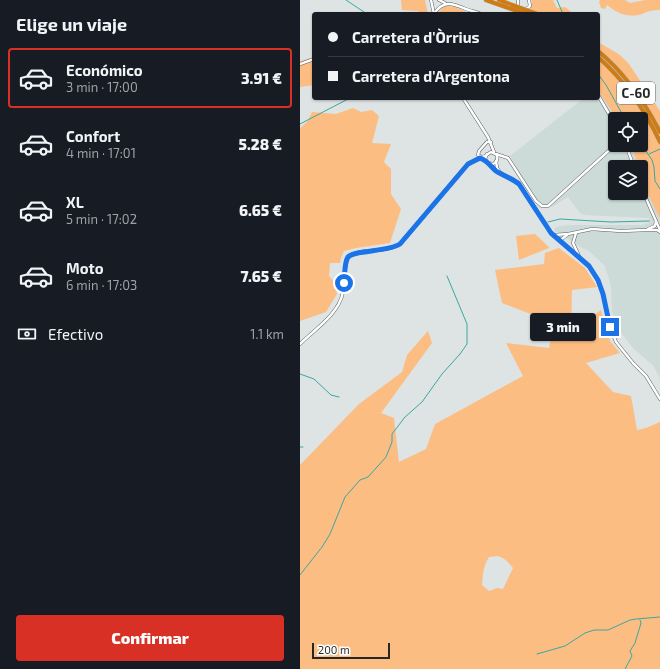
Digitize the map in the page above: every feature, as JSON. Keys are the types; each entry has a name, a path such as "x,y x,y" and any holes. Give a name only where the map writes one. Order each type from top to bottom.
{"highway":[{"path":"486,0 520,12"},
{"path":"499,0 531,12"},
{"name":"C-60","path":"600,53 623,76 640,97 660,132"},
{"name":"C-60","path":"600,59 623,82 636,100 660,142"}],"street":[{"path":"431,0 434,12"},
{"path":"439,0 477,12"},
{"path":"518,0 517,7 521,10 528,9 530,1"},
{"path":"436,12 441,5 445,3"},
{"path":"300,64 312,60"},
{"path":"600,98 608,112"},
{"path":"464,100 491,144 497,160 497,168 500,173"},
{"path":"491,144 487,142 479,152 479,156 481,158 493,164 505,156"},
{"path":"491,144 488,153 488,162 495,170 519,184 546,227 554,236 589,266 598,280 603,294 610,327 616,342 646,376 660,398"},
{"path":"300,344 340,303 344,288 348,258 352,254 388,249 400,244 468,164 488,153 495,153 505,156 511,162 536,201 542,206 548,206 552,204 608,152"},
{"path":"647,200 660,231"},
{"path":"646,230 655,226 656,221"},
{"path":"554,236 592,229 660,231"},
{"path":"576,233 573,242 580,257"},
{"path":"558,239 568,234"}],"shaded area":[{"path":"401,0 425,0 428,12 419,12 402,10"},
{"path":"532,0 553,0 557,8 565,7 571,12 528,12 531,8"},
{"path":"600,0 625,0 630,3 645,0 660,0 660,10 632,16 619,13 607,5 605,9 601,8 599,2"},
{"path":"447,6 455,7 466,12 439,12 442,8"},
{"path":"600,43 620,55 629,64 660,111 660,219 648,194 648,160 636,160 634,152 648,152 648,112 612,112 600,93"},
{"path":"312,58 312,85 300,87 300,61"},
{"path":"600,93 612,112 608,112 608,152 634,152 636,160 608,160 608,200 648,200 648,191 660,219 660,378 653,365 634,349 622,334 612,312 611,286 605,266 589,251 554,230 556,227 569,225 642,225 649,223 649,218 585,215 580,213 568,197 552,207 539,208 510,156 581,100 600,100"},
{"path":"353,108 361,112 372,110 379,116 372,143 391,144 384,162 391,169 391,194 401,209 390,243 344,251 340,263 330,263 329,276 335,283 337,294 326,312 300,321 300,128 307,122 312,112 336,114"},
{"path":"535,234 549,248 519,260 516,236"},
{"path":"559,248 585,268 597,287 572,290 571,331 601,310 610,341 620,353 586,363 613,392 631,396 637,430 660,422 660,669 300,669 300,465 359,404 402,372 407,355 428,331 432,343 381,413 394,418 399,462 426,449 435,424 523,376 506,343 549,348 554,323 502,303 495,270 544,264 545,253","holes":["497,556 506,560 513,568 503,589 497,588 489,591 482,585 484,567 489,557"]}],"waterway":[{"path":"346,0 364,12"},
{"path":"557,0 562,12"},
{"path":"600,77 621,112"},
{"path":"300,124 346,100"},
{"path":"649,154 660,149"},
{"path":"646,152 652,160 655,181 660,189"},
{"path":"548,222 560,219 611,222 649,221"},
{"path":"300,575 322,547 330,534 345,497 360,480 368,477 386,457 392,442 392,434 405,417 422,402 442,374 467,344 467,324 447,276"},
{"path":"300,374 314,379 331,395 339,397"},
{"path":"537,654 565,646 585,633 594,630 608,630 630,620 660,617"},
{"path":"625,669 632,656 630,651 635,643 641,623 640,620"}],"route":[{"path":"344,283 346,260 352,254 393,248 400,244 468,164 473,160 480,158 484,159 495,170 506,175 519,184 551,233 589,266 598,280 603,294 610,327"}]}
